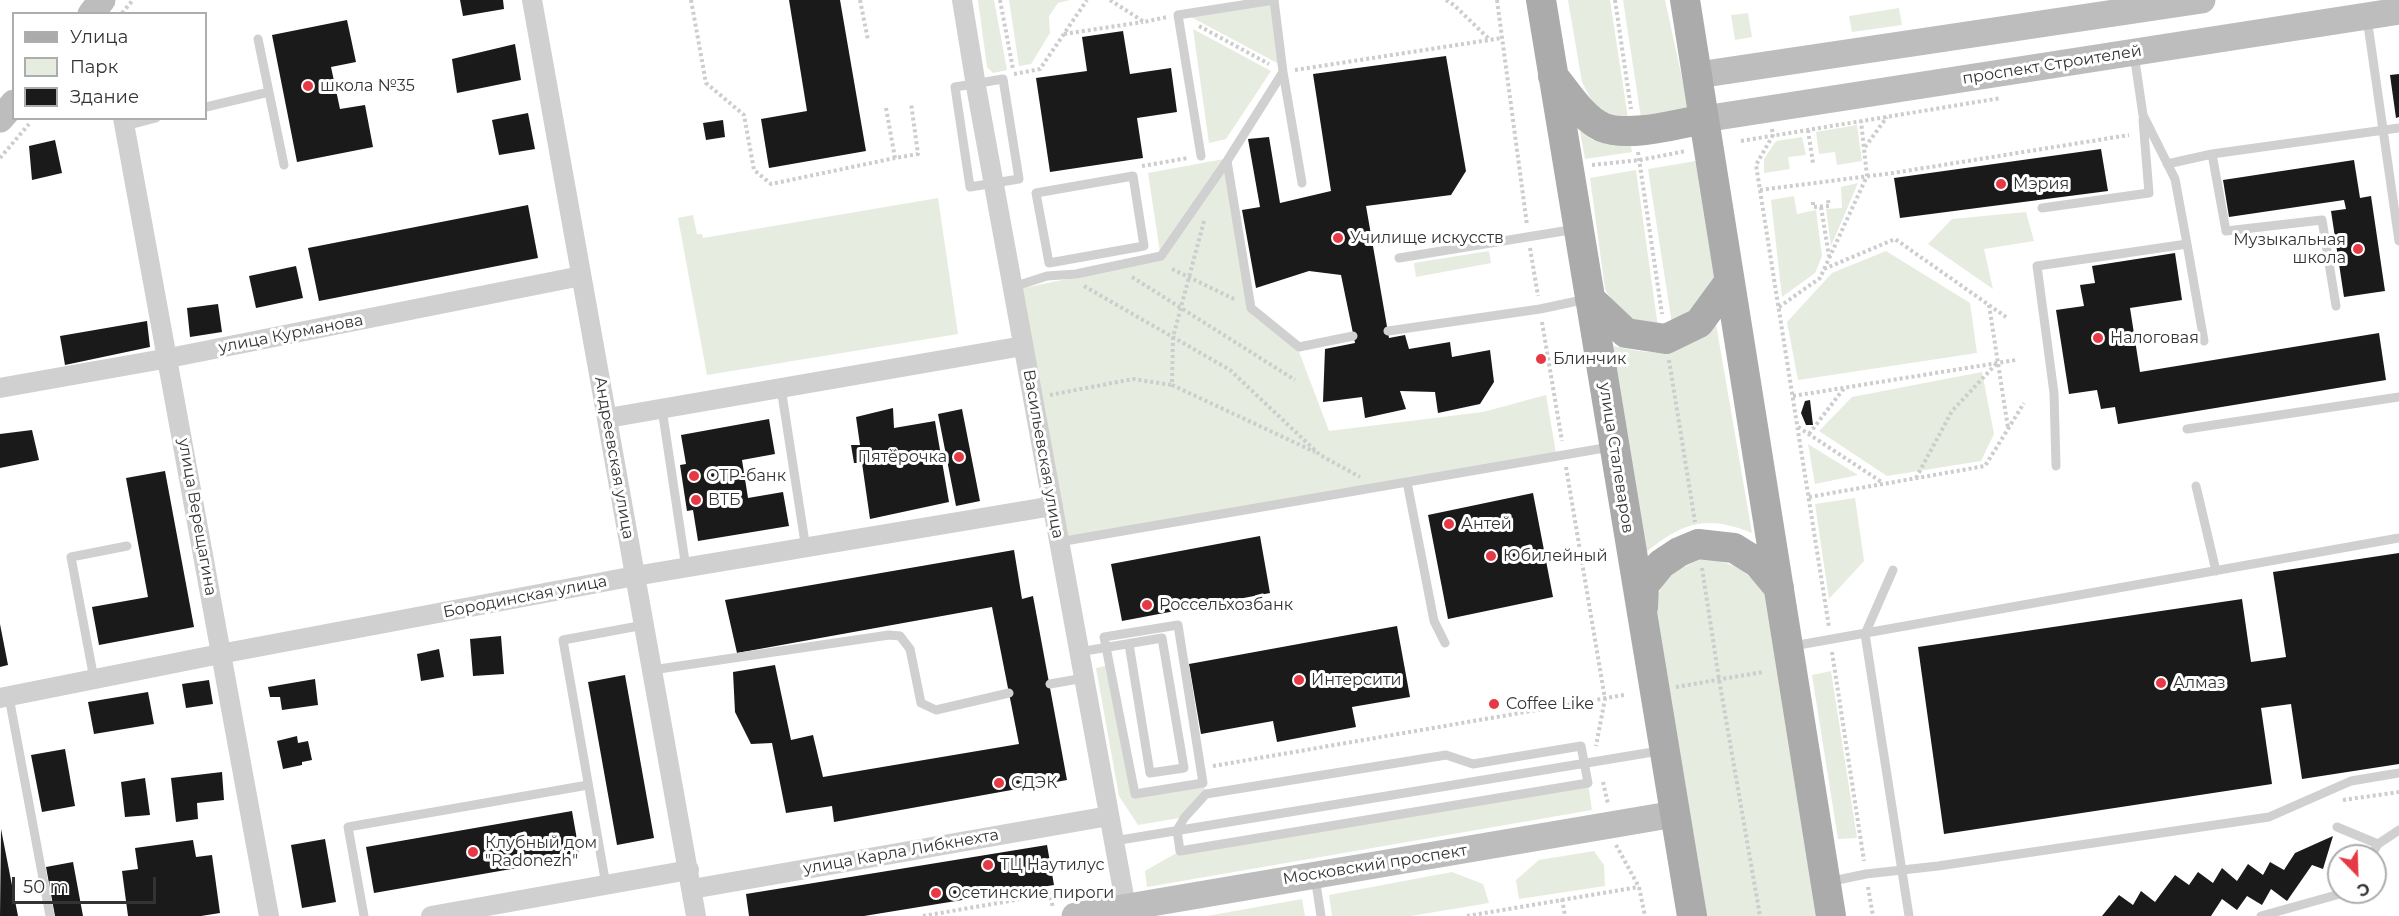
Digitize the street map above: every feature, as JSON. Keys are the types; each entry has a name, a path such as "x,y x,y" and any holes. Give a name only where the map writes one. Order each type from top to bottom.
{"main road":[{"path":"93,12 103,0"},
{"name":"улица Сталеваров","path":"1541,0 1692,916"},
{"path":"1685,0 1831,916"},
{"path":"1698,75 2172,2 2202,0"},
{"name":"проспект Строителей","path":"1704,119 2399,11"},
{"path":"1553,76 1589,117 1602,126 1618,130 1635,130 1704,119"},
{"path":"0,119 12,105"},
{"path":"1590,299 1626,333 1666,339 1699,323 1729,282"},
{"path":"1642,613 1644,585 1661,564 1679,552 1698,544 1734,548 1758,563 1779,588"},
{"name":"Московский проспект","path":"1064,913 1126,907 1676,814"}],"street":[{"name":"Андреевская улица","path":"532,0 696,916"},
{"name":"Васильевская улица","path":"962,0 975,84 1126,907"},
{"name":"улица Верещагина","path":"124,122 270,916"},
{"name":"улица Курманова","path":"0,388 169,358 581,276"},
{"path":"608,418 1023,346"},
{"name":"Бородинская улица","path":"4,698 220,654 635,576 1053,506"},
{"name":"улица Карла Либкнехта","path":"431,916 606,885 690,880 1109,816"}],"lane":[{"path":"1201,156 1178,15 1274,0 1283,72 1302,183"},
{"path":"2367,16 2399,241"},
{"path":"258,39 284,165"},
{"path":"2042,208 2150,193 2143,115 2134,52"},
{"path":"1012,287 1047,276 1076,274 1161,256 1227,161 1283,72"},
{"path":"975,84 1003,80 1019,179 993,183"},
{"path":"207,107 269,92"},
{"path":"2143,115 2175,179 2204,341"},
{"path":"124,122 140,120"},
{"path":"2167,164 2212,154 2399,129"},
{"path":"2212,154 2226,231 2322,220 2337,306"},
{"path":"1227,161 1251,308 1299,346 1353,336"},
{"path":"1133,176 1144,246 1074,259 1048,263 1036,193 1133,176"},
{"path":"1399,258 1578,229"},
{"path":"2056,466 2054,393 2037,266 2187,244"},
{"path":"1074,259 1076,274"},
{"path":"1388,331 1540,309 1590,299"},
{"path":"781,388 806,549"},
{"path":"2187,429 2399,397"},
{"path":"662,409 686,568"},
{"path":"1059,542 1614,446"},
{"path":"1407,482 1434,621 1445,643"},
{"path":"2196,486 2216,571"},
{"path":"1789,647 2399,538"},
{"path":"94,680 71,557 127,546"},
{"path":"1893,570 1865,634 1909,916"},
{"path":"606,885 563,640 644,625"},
{"path":"1178,625 1201,768 1203,783 1135,794 1104,636 1178,625"},
{"path":"652,670 889,635 900,636 910,650 921,703 936,710 1009,693"},
{"path":"1079,652 1162,638 1184,768 1150,773 1129,644"},
{"path":"1050,684 1084,678"},
{"path":"4,698 50,916"},
{"path":"1581,746 1588,783 1180,851 1178,830 1185,817 1206,794 1446,755 1473,764 1581,746"},
{"path":"1114,840 1665,750"},
{"path":"1826,883 1866,874 1901,871 2269,817 2351,781 2399,773"},
{"path":"364,916 348,827 588,785"},
{"path":"2337,827 2378,844 2399,830"},
{"path":"1315,875 1321,916"},
{"path":"2261,916 2327,898"}],"path":[{"path":"124,12 133,0"},
{"path":"691,0 706,83 744,115 754,170 771,184 918,154 911,104"},
{"path":"860,0 868,40"},
{"path":"1014,74 1040,69 1087,0"},
{"path":"1110,0 1144,22"},
{"path":"1446,0 1490,40"},
{"path":"1497,0 1528,237 1605,699 1596,746"},
{"path":"1615,0 1719,679 1760,916"},
{"path":"1064,34 1178,15 1283,72 1502,38"},
{"path":"886,108 895,158"},
{"path":"1769,109 1773,135 1756,165 1827,617"},
{"path":"1864,149 1888,117"},
{"path":"0,158 31,120"},
{"path":"1779,307 1820,278 1867,176 1861,121"},
{"path":"1808,130 1813,163"},
{"path":"1760,190 1867,176 2129,135"},
{"path":"1586,165 1640,160 1697,148"},
{"path":"1146,165 1201,156"},
{"path":"1813,202 1813,207 1829,206 1828,200"},
{"path":"1821,207 1829,258"},
{"path":"1173,385 1173,337 1204,217"},
{"path":"1824,269 1895,239 2006,316"},
{"path":"1172,269 1251,308"},
{"path":"1131,276 1296,380"},
{"path":"1083,286 1230,370 1320,455"},
{"path":"1989,305 2008,428"},
{"path":"1793,396 2016,360"},
{"path":"1916,478 1952,411 1998,363"},
{"path":"1050,395 1133,379 1173,385 1320,455 1378,487"},
{"path":"1809,434 1845,387"},
{"path":"1809,497 1985,466 2024,403"},
{"path":"1798,427 1883,484"},
{"path":"1834,661 1873,916"},
{"path":"1675,687 1762,672"},
{"path":"1201,768 1624,695"},
{"path":"1603,781 1608,807"},
{"path":"2330,790 2334,802 2399,792"},
{"path":"1616,845 1639,887 1645,916"},
{"path":"1467,916 1639,887"},
{"path":"923,916 1050,894 1064,913"},
{"path":"1562,899 1565,916"}],"green space":[{"path":"978,0 994,0 1007,70 993,73 987,67"},
{"path":"1009,0 1070,0 1058,3 1049,16 1050,33 1031,64 1019,66"},
{"path":"1568,0 1610,0 1628,118 1597,111 1582,82"},
{"path":"1623,0 1665,0 1689,110 1641,118"},
{"path":"1271,4 1279,64 1189,16"},
{"path":"1899,8 1902,25 1852,32 1849,16"},
{"path":"1748,13 1752,37 1735,40 1731,15"},
{"path":"1193,29 1271,71 1226,139 1209,143"},
{"path":"1857,125 1862,161 1837,165 1835,152 1819,154 1816,132"},
{"path":"1580,131 1593,140 1631,146 1632,152 1585,159"},
{"path":"1802,137 1806,155 1788,157 1790,169 1764,173 1764,159 1776,141"},
{"path":"1224,159 1160,252 1148,173"},
{"path":"1696,161 1717,282 1707,302 1672,324 1648,169"},
{"path":"1225,169 1249,309 1298,349 1329,431 1483,412 1546,395 1556,453 1065,537 1019,289 1163,259"},
{"path":"1636,170 1658,327 1640,322 1627,315 1615,305 1605,289 1590,178"},
{"path":"1858,183 1831,246 1826,209 1842,208 1841,187"},
{"path":"1794,196 1797,214 1816,210 1822,256 1815,273 1782,297 1771,200"},
{"path":"938,198 958,334 707,375 678,218 693,215 697,234 702,234 703,238"},
{"path":"2026,212 2034,241 1984,249 1993,289 1928,244 1952,219"},
{"path":"1489,251 1491,263 1416,277 1414,263"},
{"path":"1886,251 1970,303 1977,353 1798,380 1787,322 1832,273"},
{"path":"1716,324 1752,533 1720,524 1694,525 1670,535 1644,554 1609,345 1641,351 1666,351 1689,343"},
{"path":"1982,372 1994,434 1981,461 1887,476 1819,431 1852,397"},
{"path":"1808,444 1858,475 1815,484"},
{"path":"1855,498 1864,561 1829,599 1815,504"},
{"path":"1701,559 1730,564 1750,577 1765,591 1818,916 1704,916 1653,612 1660,591 1668,578"},
{"path":"1109,665 1135,793 1203,783 1206,794 1185,817 1138,825 1119,796 1096,668"},
{"path":"1831,671 1857,838 1838,839 1812,675"},
{"path":"1588,783 1592,810 1147,887 1145,871 1180,851"},
{"path":"1594,851 1604,865 1605,886 1519,899 1516,880 1539,860"},
{"path":"1452,872 1483,884 1489,903 1411,916 1332,916 1329,895"},
{"path":"1302,899 1305,916 1207,916"}],"building":[{"path":"460,0 503,0 504,9 463,16"},
{"path":"789,0 840,0 866,151 769,168 761,119 807,111"},
{"name":"школа №35","path":"347,20 356,62 331,67 340,109 365,105 373,147 297,162 272,35"},
{"path":"1123,31 1130,74 1171,68 1177,112 1137,118 1143,158 1050,172 1036,78 1087,71 1082,37"},
{"path":"515,44 521,80 457,93 452,59"},
{"name":"Училище искусств","path":"1446,56 1466,171 1451,195 1366,206 1389,338 1405,335 1409,349 1450,342 1452,357 1490,350 1494,382 1480,404 1438,413 1435,392 1400,391 1406,409 1365,418 1362,397 1323,402 1325,349 1355,343 1341,275 1309,271 1256,288 1242,210 1260,207 1248,139 1269,137 1280,203 1331,191 1313,74"},
{"path":"2399,74 2399,117 2396,118 2390,75"},
{"path":"528,113 535,149 499,155 492,120"},
{"path":"723,120 725,137 706,140 703,123"},
{"path":"55,140 62,173 32,180 29,146"},
{"name":"Мэрия","path":"2101,149 2108,191 1900,218 1894,178"},
{"name":"Музыкальная школа","path":"2354,160 2360,198 2371,196 2385,291 2344,297 2331,211 2346,209 2344,200 2229,217 2223,180"},
{"path":"528,205 538,258 319,301 308,248"},
{"path":"2175,253 2182,300 2130,308 2140,372 2379,333 2386,380 2118,424 2115,407 2101,409 2097,390 2069,394 2056,310 2084,306 2080,285 2095,283 2092,266"},
{"path":"296,266 303,298 256,308 249,276"},
{"path":"218,304 222,332 190,337 187,308"},
{"path":"147,321 150,347 65,365 60,336"},
{"path":"1810,400 1813,425 1806,425 1801,413 1805,401"},
{"path":"893,408 894,428 935,421 949,502 870,519 862,463 854,463 851,445 860,445 856,417"},
{"name":"Пятёрочка","path":"962,409 980,501 956,506 938,414"},
{"path":"769,419 775,454 742,460 748,498 783,492 789,526 698,541 693,510 687,511 680,465 686,464 681,435"},
{"path":"32,430 39,460 0,468 0,434"},
{"path":"165,471 194,627 99,645 92,607 148,597 126,478"},
{"name":"Юбилейный","path":"1533,493 1553,597 1448,619 1428,515"},
{"path":"1260,536 1270,593 1122,621 1111,564"},
{"path":"1014,550 1022,599 1033,596 1067,780 834,822 832,806 786,813 772,743 751,744 735,712 733,672 775,665 791,740 813,735 823,777 1019,744 992,607 737,653 725,600"},
{"name":"Алмаз","path":"2399,553 2399,764 2302,779 2291,704 2261,708 2272,784 1944,834 1918,647 2242,599 2251,662 2286,657 2273,572"},
{"path":"0,624 8,665 0,667"},
{"name":"Интерсити","path":"1397,626 1410,697 1352,707 1356,727 1277,742 1273,721 1201,734 1189,664"},
{"path":"501,636 504,674 473,676 470,639"},
{"path":"439,649 444,677 421,681 417,654"},
{"path":"625,675 654,838 617,845 588,682"},
{"path":"315,679 318,705 282,710 280,697 270,697 268,687"},
{"path":"209,680 213,704 186,708 182,684"},
{"path":"148,692 154,724 94,734 88,702"},
{"path":"297,736 298,743 308,741 312,760 302,762 302,765 283,769 277,741"},
{"path":"65,749 75,806 42,812 31,755"},
{"path":"222,772 224,800 197,803 198,819 176,822 171,778"},
{"path":"145,778 150,815 125,817 121,782"},
{"name":"Клубный дом \"Radonezh\"","path":"572,811 580,857 374,893 366,847"},
{"path":"1,829 18,916 0,916"},
{"path":"2333,836 2331,844 2327,844 2327,856 2323,869 2312,865 2287,901 2271,889 2262,905 2247,896 2237,910 2222,899 2211,916 2102,916 2119,895 2133,905 2141,891 2155,902 2175,875 2189,885 2198,872 2213,883 2222,868 2237,881 2248,864 2263,875 2270,862 2284,870 2295,853"},
{"path":"325,839 336,902 302,908 291,845"},
{"path":"193,840 196,857 212,855 220,913 201,916 128,916 122,871 138,869 135,848"},
{"name":"ТЦ Наутилус","path":"1047,845 1054,885 864,916 749,916 746,894"},
{"path":"73,862 83,916 55,916 46,867"}],"place":[{"name":"школа №35","path":"308,86"},
{"name":"Мэрия","path":"2001,184"},
{"name":"Училище искусств","path":"1338,238"},
{"name":"Музыкальная школа","path":"2358,249"},
{"name":"Налоговая","path":"2098,338"},
{"name":"Блинчик","path":"1541,359"},
{"name":"Пятёрочка","path":"959,457"},
{"name":"OTP-банк","path":"694,476"},
{"name":"ВТБ","path":"696,500"},
{"name":"Антей","path":"1449,524"},
{"name":"Юбилейный","path":"1491,556"},
{"name":"Россельхозбанк","path":"1147,605"},
{"name":"Интерсити","path":"1299,680"},
{"name":"Алмаз","path":"2161,683"},
{"name":"Coffee Like","path":"1494,704"},
{"name":"СДЭК","path":"999,783"},
{"name":"Клубный дом \"Radonezh\"","path":"473,852"},
{"name":"ТЦ Наутилус","path":"988,865"},
{"name":"Осетинские пироги","path":"936,893"}]}
